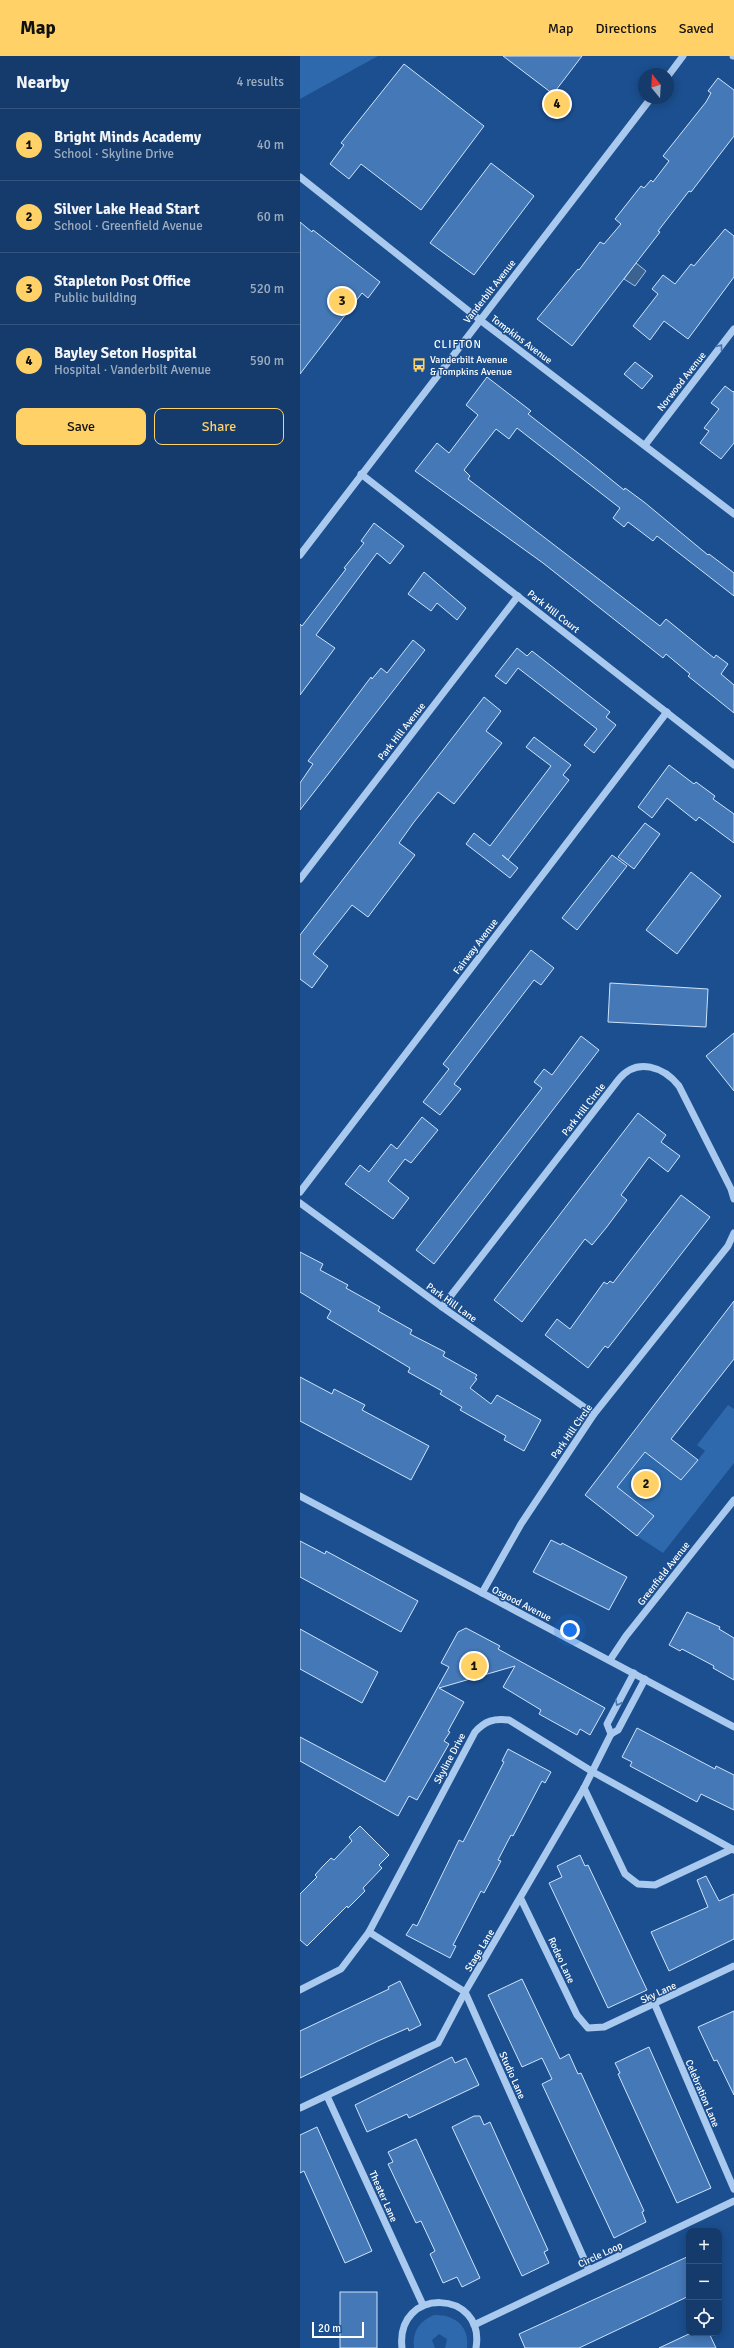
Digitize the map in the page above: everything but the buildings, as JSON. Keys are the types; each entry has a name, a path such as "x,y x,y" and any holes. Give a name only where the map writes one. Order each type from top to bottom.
{"street":[{"path":"674,68 683,56"},
{"name":"Vanderbilt Avenue","path":"301,551 646,104"},
{"name":"Tompkins Avenue","path":"300,177 480,320 734,514"},
{"name":"Norwood Avenue","path":"645,445 734,329"},
{"name":"Park Hill Court","path":"361,474 734,765"},
{"name":"Park Hill Avenue","path":"300,879 518,596"},
{"name":"Fairway Avenue","path":"300,1192 667,712"},
{"name":"Park Hill Circle","path":"442,1307 618,1079 631,1071 650,1067 661,1069 679,1086 731,1189 734,1199"},
{"name":"Park Hill Lane","path":"300,1203 442,1307 594,1414"},
{"name":"Park Hill Circle","path":"482,1594 521,1524 594,1414 728,1246 734,1233"},
{"name":"Osgood Avenue","path":"300,1496 734,1727"},
{"name":"Greenfield Avenue","path":"610,1660 626,1636 733,1503"},
{"name":"Stage Lane","path":"611,1734 607,1724 634,1673"},
{"name":"Stage Lane","path":"300,2108 438,2043 465,1992 521,1899 593,1772 611,1734 618,1730 645,1680"},
{"name":"Skyline Drive","path":"300,1990 341,1969 369,1932 475,1732 481,1725 499,1718 509,1720 593,1772 733,1850"},
{"name":"Skyline Drive","path":"584,1788 625,1874 638,1884 655,1885 733,1850"},
{"name":"Rodeo Lane","path":"521,1899 577,2015 588,2028"},
{"path":"369,1932 465,1992"},
{"name":"Sky Lane","path":"588,2028 604,2027 655,2005 734,1966"},
{"name":"Studio Lane","path":"465,1992 589,2270"},
{"name":"Celebration Lane","path":"655,2005 734,2189"},
{"name":"Theater Lane","path":"327,2096 423,2305"},
{"name":"Circle Loop","path":"474,2325 734,2201"},
{"path":"402,2348 403,2327 409,2316 423,2305 441,2301 462,2309 474,2325 477,2340 476,2348"}],"shaded area":[{"path":"300,56 378,56 300,99"},
{"path":"636,263 646,271 635,286 624,279"},
{"path":"728,1405 734,1409 734,1463 663,1553 637,1536 653,1515 617,1487 645,1452 682,1480 705,1451 697,1445"},
{"path":"434,2315 448,2317 459,2323 466,2333 467,2348 445,2348 447,2339 439,2334 432,2340 435,2348 414,2348 415,2332 424,2320"}],"place":[{"name":"Bayley Seton Hospital","path":"557,104"},
{"name":"Stapleton Post Office","path":"342,301"},
{"name":"Vanderbilt Avenue & Tompkins Avenue","path":"419,365"},
{"name":"Silver Lake Head Start","path":"646,1484"},
{"name":"Bright Minds Academy","path":"474,1666"}],"district":[{"name":"CLIFTON","path":"458,344"}]}
